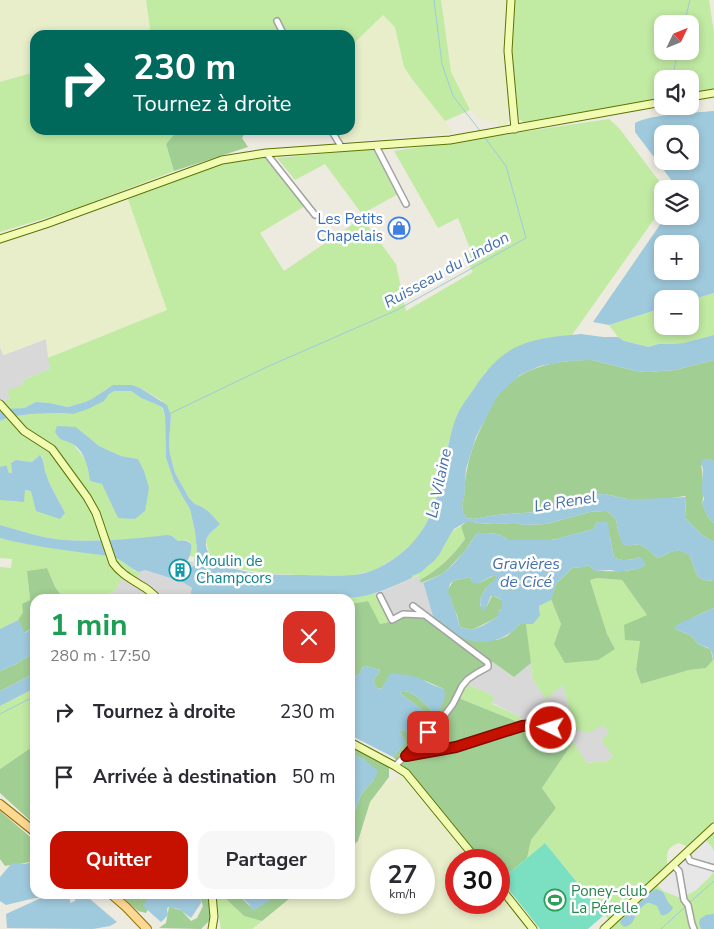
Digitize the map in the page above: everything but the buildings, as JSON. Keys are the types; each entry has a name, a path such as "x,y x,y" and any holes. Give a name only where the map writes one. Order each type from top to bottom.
{"main road":[{"path":"0,804 30,828"},
{"path":"117,899 147,929"}],"street":[{"path":"512,0 508,52 515,129"},
{"path":"277,21 282,30"},
{"path":"699,96 714,93"},
{"path":"0,239 222,160 266,153 450,140 654,103"},
{"path":"335,135 342,148"},
{"path":"376,146 406,204"},
{"path":"266,153 315,215"},
{"path":"0,404 24,431 52,449 87,497 98,520 113,564 125,576 143,586 152,594"},
{"path":"380,596 392,620 403,614 424,615"},
{"path":"395,766 441,720 453,704 462,686 476,673 488,667 487,662 412,606"},
{"path":"406,756 456,747 522,726 540,726 562,730"},
{"path":"355,745 406,773 468,849"},
{"path":"604,929 714,827"},
{"path":"686,853 690,861 714,868"},
{"path":"673,865 679,871 684,900 688,905 694,929"},
{"path":"212,899 214,917 212,929"},
{"path":"510,900 532,929"}],"shaded area":[{"path":"46,339 50,369 23,380 24,384 10,399 0,403 0,347 4,355"},
{"path":"180,560 195,563 184,572 181,581 192,588 190,594 108,594 116,590 124,572 138,579 139,572 145,570 172,579 174,575 179,576 180,574 176,573"},
{"path":"420,575 421,583 423,583 435,619 404,616 390,622 376,593"},
{"path":"494,662 514,677 531,663 533,680 546,698 563,685 609,733 613,756 607,761 586,763 562,728 542,724 523,724 519,716 492,703 494,696 462,682 476,670"},
{"path":"706,840 714,852 714,871 710,877 695,891 687,895 678,897 663,891 657,885"}],"green space":[{"path":"0,0 146,0 150,30 30,30 30,73 0,82"},
{"path":"146,0 441,0 451,72 470,110 445,121 404,67 395,27 383,15 355,42 355,30 150,30"},
{"path":"441,0 508,0 506,64 509,117 504,126 500,127 498,123 477,117 470,110 451,72"},
{"path":"515,0 709,0 714,33 714,89 699,92 699,70 654,70 654,100 530,124 519,119 512,55"},
{"path":"383,15 395,27 404,67 453,133 343,141 338,135 355,135 355,42"},
{"path":"30,73 30,135 174,135 166,144 174,171 72,210 0,232 0,82"},
{"path":"609,119 619,128 658,180 654,180 654,219 572,335 537,340 486,371 458,413 449,440 438,495 429,518 418,538 396,557 375,570 354,575 320,576 276,574 230,568 214,560 209,554 206,541 219,524 208,511 195,504 189,498 175,473 169,442 171,416 161,400 132,385 108,388 93,399 68,407 36,402 24,408 0,410 0,403 10,399 7,391 24,384 23,380 50,369 48,358 167,310 128,199 228,162 265,157 305,206 260,233 284,271 362,218 396,264 406,311 473,272 466,260 471,251 458,218 438,228 394,151"},
{"path":"174,135 244,135 242,138 248,147 174,171 166,144"},
{"path":"374,149 398,194 362,214 325,164 295,180 277,158"},
{"path":"128,199 167,310 48,358 46,339 3,355 0,347 0,243 42,231"},
{"path":"714,293 714,335 684,343 658,344 649,347 624,341 618,337 609,325 654,311 654,335 699,335 699,297"},
{"path":"592,360 636,371 648,372 675,370 714,360 714,461 708,459 701,466 703,484 702,503 708,517 714,523 714,542 702,535 685,518 685,496 665,499 627,499 605,494 584,495 537,512 473,519 467,518 463,513 462,502 464,500 465,481 471,453 491,406 498,395 517,377 529,371 553,363"},
{"path":"114,391 131,391 141,398 159,405 163,409 165,416 166,458 174,481 190,509 197,550 195,557 189,556 191,545 189,541 178,541 172,536 78,541 40,536 0,525 0,500 17,502 25,490 31,491 65,513 50,485 41,455 32,462 16,460 11,463 12,473 9,473 5,465 0,467 0,421 9,417 31,414 73,414","holes":["76,427 99,446 121,456 138,459 118,517 102,483 90,481 86,460 73,444"]},
{"path":"607,511 616,519 623,544 643,546 658,558 677,550 681,551 690,556 698,577 707,581 714,580 714,608 675,629 690,635 698,644 710,649 713,660 706,668 689,670 641,684 636,670 640,641 625,640 624,625 647,615 622,580 597,578 590,580 607,634 615,649 598,660 565,663 554,644 561,624 551,599 556,584 572,568 588,565 595,571 621,571 641,568 645,565 640,557 620,560 614,557 610,537 602,522 596,523 594,529 545,541 508,540 498,534 477,533 464,552 448,569 442,574 421,583 420,580 445,562 465,539 461,526 466,522 516,523 524,525 546,524 590,512"},
{"path":"461,526 465,539 450,557 433,572 420,580 419,575 412,578 412,576 433,561 442,550 450,534"},
{"path":"0,538 118,558 139,572 138,579 124,573 116,590 108,594 60,594 47,568 27,571 30,600 18,620 0,629 0,567 11,568 12,559 0,558"},
{"path":"47,568 60,594 30,594 30,600 27,571"},
{"path":"496,576 496,579 483,593 480,606 487,606 492,596 502,600 502,609 498,611 498,616 472,630 460,627 452,600 448,594 453,581 470,577 472,581 479,583"},
{"path":"597,578 622,580 647,615 640,641 636,670 641,684 689,670 706,668 713,660 714,662 714,823 688,847 679,843 669,849 667,866 609,920 545,843 527,858 531,840 556,808 542,788 573,742 587,763 607,761 613,756 601,740 609,733 603,725 589,733 575,729 563,685 546,699 533,680 526,624 533,624 540,616 539,606 551,599 561,624 554,644 615,649 607,634 590,580"},
{"path":"376,593 390,622 380,624 367,601 355,603 355,597"},
{"path":"30,600 30,629 24,633 18,620 23,612 22,604"},
{"path":"368,601 380,624 404,616 425,617 435,619 452,632 497,640 507,636 520,624 526,624 531,663 514,677 493,662 476,670 463,682 456,695 461,699 523,724 542,724 562,728 573,742 542,788 556,808 531,840 527,858 510,872 510,849 472,849 414,778 393,757 406,742 399,731 426,713 400,693 407,691 416,696 436,715 444,689 426,681 391,674 382,688 377,689 373,680 380,670 366,666 355,677 355,603"},
{"path":"30,655 30,676 0,691 0,671"},
{"path":"462,682 494,696 492,704 519,716 523,724 461,699 456,695"},
{"path":"30,691 30,748 0,769 0,706"},
{"path":"30,748 30,820 0,793 0,769"},
{"path":"355,748 389,765 389,777 370,802 358,841 355,844 355,810 362,793 374,780 365,760 355,755"},
{"path":"403,774 463,849 445,849 445,914 510,914 510,906 529,929 252,929 289,899 355,899 355,844 359,841 370,802 384,784"},
{"path":"0,811 30,837 30,861 5,866 0,859"},
{"path":"714,832 714,929 607,929"},
{"name":"Poney-club La Pérelle","path":"545,843 604,915 588,929 540,929 510,891 510,872"},
{"path":"125,899 154,899 146,913 138,911"},
{"path":"201,899 210,899 210,920 201,929 159,928 166,923 169,907 181,910 191,921 197,918 203,906"},
{"path":"216,899 226,899 244,916 262,921 252,929 221,929"},
{"path":"226,899 242,899 251,907 269,899 289,899 262,921 244,916"}],"water":[{"path":"714,111 714,293 699,297 699,290 654,290 654,311 609,325 593,322 660,225 699,225 699,180 671,180 664,170 699,170 699,125 654,125 654,157 635,132 635,123 662,116 699,115 699,112"},
{"path":"581,334 618,337 624,341 649,347 658,344 684,343 714,335 714,360 675,370 648,372 636,371 592,360 568,361 540,366 520,375 498,395 476,437 466,469 464,500 462,502 463,513 467,518 473,519 537,512 584,495 605,494 627,499 686,497 685,518 702,535 714,542 714,580 707,581 698,577 690,556 681,551 670,552 658,558 643,546 622,544 616,519 605,511 590,512 546,524 524,525 516,523 466,522 454,529 439,555 421,572 392,587 365,596 355,597 355,594 190,594 192,588 181,581 184,572 195,564 194,560 197,550 195,532 190,509 174,481 166,458 165,416 163,408 131,391 114,391 104,401 73,414 31,414 9,417 0,421 0,410 2,409 24,408 36,402 68,407 92,399 113,385 132,385 140,388 167,405 171,416 170,454 175,473 189,498 195,504 208,511 220,524 206,539 207,550 216,561 225,566 247,572 283,575 354,575 376,569 395,558 417,537 425,525 440,486 456,418 460,409 491,366 501,356 514,348 528,342 551,337"},
{"path":"57,426 76,427 99,446 121,456 138,459 149,488 145,511 135,519 118,518 102,484 90,481 83,454 76,446 59,437 55,432"},
{"path":"40,455 50,484 65,513 60,519 36,511 31,491 25,490 24,502 0,500 0,467 6,465 9,473 12,473 11,463 16,460 32,462"},
{"path":"704,459 714,461 714,523 708,517 702,503 704,499 701,462"},
{"name":"Gravières de Cicé","path":"605,521 608,523 614,557 620,560 627,560 640,557 645,565 642,568 618,572 611,570 595,571 588,565 572,568 556,584 551,600 539,606 540,616 533,624 520,624 503,637 495,640 476,642 467,639 457,635 435,620 423,583 447,570 477,533 498,534 508,540 552,540 594,529 596,523","holes":["492,576 496,576 481,596 480,605 482,611 486,608 491,596 502,600 502,609 498,611 498,616 472,630 460,627 452,599 448,592 450,584 453,581 470,577 473,583 477,584"]},
{"path":"0,525 40,536 64,540 115,540 167,535 172,536 178,541 184,540 191,544 191,551 187,561 180,560 176,572 180,574 179,576 174,575 173,579 145,570 139,572 114,557 42,547 0,538"},
{"path":"714,608 714,662 709,648 698,644 690,635 675,629 675,627"},
{"path":"18,620 25,633 30,630 30,655 0,671 0,629"},
{"path":"366,666 380,670 373,680 377,689 382,688 392,673 417,677 444,689 444,699 436,715 416,696 407,691 400,693 426,713 432,721 413,738 402,730 399,731 406,742 393,757 355,738 355,677"},
{"path":"30,676 30,691 0,706 0,691"},
{"path":"355,755 365,760 378,771 374,780 362,793 355,810"},
{"path":"30,862 31,899 6,905 0,901 0,877 12,863"},
{"path":"656,889 662,891 673,907 671,910 661,915 657,906 647,903 639,910 632,923 625,927 623,926 620,923 621,920"},
{"path":"39,899 70,899 70,903 75,899 90,899 117,922 110,926 93,929 7,928 6,914"},
{"path":"147,899 201,899 201,903 191,918 179,909 168,907 168,915 161,922 143,906"},
{"path":"243,899 272,899 253,911"},
{"path":"714,914 714,929 701,929 700,919 706,915"}],"waterway":[{"name":"Ruisseau du Lindon","path":"434,0 442,64 453,96 481,132"},
{"path":"686,15 690,0"},
{"path":"674,70 676,60"},
{"name":"Ruisseau du Lindon","path":"169,414 269,366 397,310 526,238 506,166 485,138"},
{"path":"0,714 30,699"},
{"name":"Le Renel","path":"690,902 714,881"},
{"name":"Le Renel","path":"661,929 685,907"}],"place":[{"name":"Les Petits Chapelais","path":"399,228"},
{"name":"Moulin de Champcors","path":"180,570"},
{"name":"Poney-club La Pérelle","path":"555,900"}],"route":[{"path":"428,732 406,756 456,747 522,726 533,725 551,728"}],"water label":[{"name":"La Vilaine","path":"438,483"}]}
